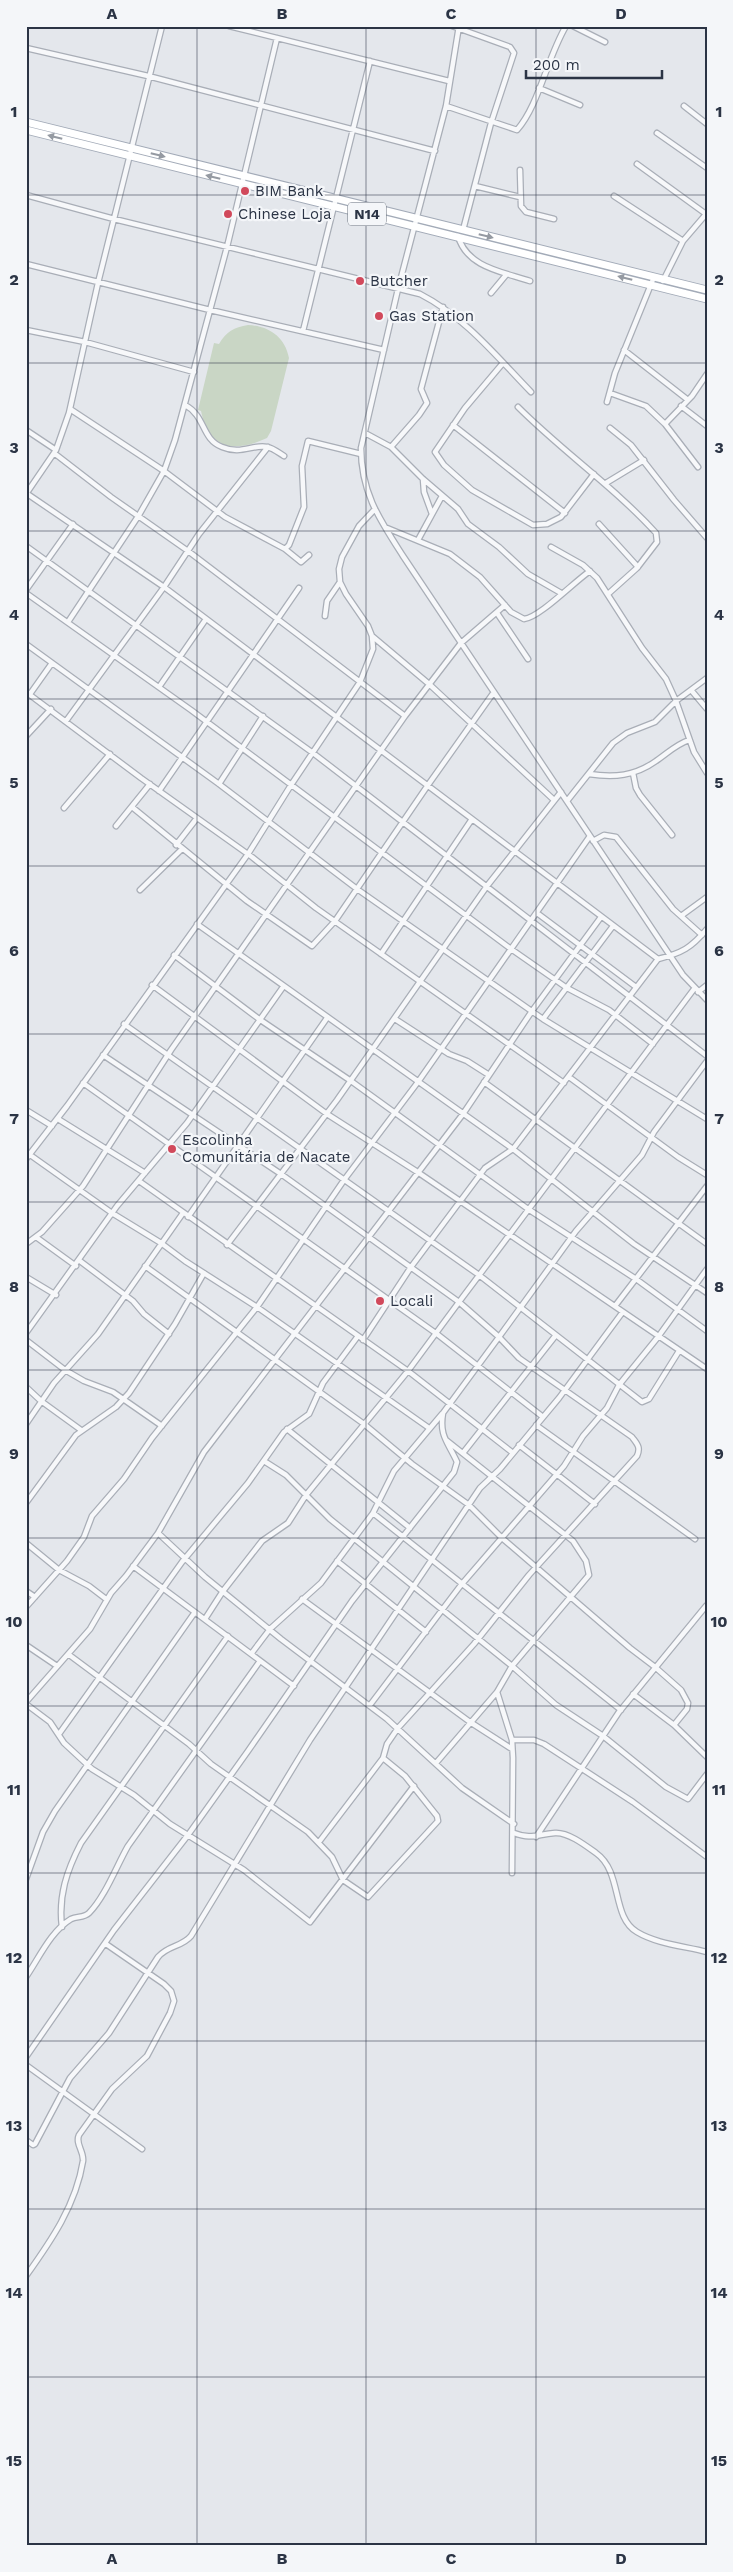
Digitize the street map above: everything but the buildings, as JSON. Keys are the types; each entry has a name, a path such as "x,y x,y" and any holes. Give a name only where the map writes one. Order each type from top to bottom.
{"main road":[{"name":"N14","path":"26,122 73,138"},
{"name":"N14","path":"26,130 73,138 461,233 653,281 661,287 707,298"},
{"name":"N14","path":"653,281 663,279 707,290"}],"street":[{"path":"162,26 148,76 98,283 70,409 55,451 26,493 164,587 658,959"},
{"path":"229,26 449,81"},
{"path":"452,26 510,47 514,53 491,123 461,233 463,248 468,255 489,269 530,281"},
{"path":"446,106 473,114 491,123 517,130 539,88 552,52 566,26"},
{"path":"573,26 605,42"},
{"path":"459,27 455,61 449,81 446,106 436,151 398,289 365,433 361,471 375,509 385,528 670,956 696,990 707,1000"},
{"path":"68,622 139,515 164,471 185,405 227,247 277,38"},
{"path":"26,48 148,76 436,151"},
{"path":"303,331 370,61"},
{"path":"539,88 580,105"},
{"path":"684,106 707,124"},
{"path":"657,133 707,168"},
{"path":"638,164 707,214 683,241 663,279 661,287"},
{"path":"520,170 520,203 526,212 554,219"},
{"path":"475,186 520,197"},
{"path":"26,195 114,219 420,294 443,307 477,335 531,392"},
{"path":"614,196 683,241"},
{"path":"26,264 210,310 384,350"},
{"path":"491,293 506,275"},
{"path":"607,402 624,350 653,281"},
{"path":"392,447 420,415 427,403 421,389 443,307"},
{"path":"26,330 85,342 194,372"},
{"path":"624,350 688,400"},
{"path":"503,363 453,425 436,454 444,465 472,490 533,526 547,524 565,513 594,474"},
{"path":"665,424 688,400 707,374"},
{"path":"610,393 639,402 665,424 698,467"},
{"path":"185,405 196,412 204,429 221,447 241,451 268,447 284,456"},
{"path":"682,406 707,426"},
{"path":"518,407 554,441 630,505 658,538 638,567 608,594"},
{"path":"70,409 164,471 217,510 280,548 285,548 301,562 309,555"},
{"path":"453,425 565,513"},
{"path":"610,428 631,445 674,500 707,538"},
{"path":"26,430 106,493 188,551 405,716"},
{"path":"365,433 392,447 423,480 458,509 468,524 499,547 528,574 561,593"},
{"path":"285,548 289,546 304,508 302,466 308,441 362,454"},
{"path":"66,721 164,587 217,510 268,447"},
{"path":"606,483 644,460"},
{"path":"423,480 424,492 432,514"},
{"path":"418,540 442,496"},
{"path":"375,509 359,526 342,557 338,569 340,582 372,636 429,684 554,800"},
{"path":"73,524 26,592 159,686 512,949 567,988 614,1015 653,1044"},
{"path":"600,524 638,567"},
{"path":"385,528 418,540 457,558 480,577 518,618 530,619 590,571"},
{"path":"26,546 136,623 313,753 707,1056"},
{"path":"551,547 583,565 608,594 666,679 676,701 689,740 707,774"},
{"path":"325,616 327,600 340,582"},
{"path":"159,791 279,620 299,588"},
{"path":"26,1244 36,1238 80,1189 167,1056 240,955 286,886 335,818 380,749 461,643 505,605"},
{"path":"497,613 528,659"},
{"path":"159,686 206,619"},
{"path":"26,1159 28,1153 58,1119 84,1084 124,1024 248,854 291,785 360,682 373,649 372,636"},
{"path":"26,644 219,784 357,889 543,1019 707,1119"},
{"path":"52,662 28,693 159,791 248,854 286,886 564,1083"},
{"path":"567,801 620,737 655,722 676,701 707,678"},
{"path":"691,690 707,709"},
{"path":"132,807 176,845 267,915 312,946 335,921 494,692"},
{"path":"26,736 50,709"},
{"path":"219,784 263,716"},
{"path":"589,774 621,777 633,773 658,760 671,748 689,740"},
{"path":"64,808 110,754"},
{"path":"633,773 636,788 640,795 672,835"},
{"path":"116,826 150,784"},
{"path":"227,1245 351,1081 487,886 561,792"},
{"path":"176,845 197,818"},
{"path":"381,954 472,818"},
{"path":"26,1607 76,1549 92,1516 124,1479 162,1426 257,1307 326,1205 418,1082 488,980 512,949 556,882 592,838 604,835 616,837 626,847 658,891 702,936"},
{"path":"140,890 182,849"},
{"path":"681,916 707,897"},
{"path":"537,913 581,944 636,987"},
{"path":"414,1786 310,1922 270,1889 188,1836 87,1764 64,1743 50,1722 26,1703 90,1629 106,1599 158,1533 204,1452 463,1114 532,1011 601,917"},
{"path":"197,924 283,987 513,1148 634,1244 707,1293"},
{"path":"543,1019 613,926"},
{"path":"363,1340 411,1266 480,1175 486,1168 513,1148 658,959 680,954 702,936 707,929"},
{"path":"174,955 259,1020 351,1081 528,1210 636,1279 707,1331"},
{"path":"152,985 237,1050 327,1114 419,1173 615,1306 622,1313 707,1369"},
{"path":"205,1619 223,1591 262,1541 288,1523 306,1495 408,1372 667,1025 696,990 707,985"},
{"path":"26,1333 56,1295 112,1213 170,1144 283,987"},
{"path":"26,1424 65,1370 98,1334 161,1242 186,1215 216,1176 327,1018"},
{"path":"395,1018 441,1049 489,1075"},
{"path":"124,1024 255,1119 479,1275 642,1402 646,1402 679,1351"},
{"path":"103,1056 192,1114 369,1235 459,1302 510,1350 532,1367 632,1438 640,1450 637,1456 595,1504 536,1566 478,1638 398,1728 387,1744 383,1758 319,1842"},
{"path":"252,1654 270,1629 321,1583 338,1561 354,1536 373,1513 394,1471 443,1413 522,1307 570,1238 642,1155 651,1137 707,1061"},
{"path":"569,1077 607,1106 707,1175"},
{"path":"484,1082 707,1244"},
{"path":"84,1084 437,1334 543,1417"},
{"path":"26,1110 52,1126"},
{"path":"58,1119 145,1173"},
{"path":"28,1153 112,1213 161,1242 204,1274 257,1307 429,1428"},
{"path":"139,1181 408,1372 483,1428 512,1453"},
{"path":"615,1306 707,1186"},
{"path":"36,1238 76,1266"},
{"path":"80,1261 124,1294 169,1334"},
{"path":"145,1266 190,1296 276,1359 364,1424 404,1458 469,1505 502,1538 572,1596 630,1648 655,1666 681,1690 688,1704 687,1709 674,1726"},
{"path":"370,1705 461,1585 558,1474 619,1385 658,1337 707,1269"},
{"path":"26,1503 81,1430 111,1411 125,1399 169,1334 204,1274"},
{"path":"26,1277 56,1295"},
{"path":"26,2140 33,2145 36,2144 62,2092 75,2071 109,2033 163,1951 182,1944 191,1936 270,1805 346,1685 412,1587 484,1483 543,1417 622,1313"},
{"path":"463,1453 556,1335"},
{"path":"59,1734 185,1558 264,1461 287,1429 310,1414 319,1391 336,1364 358,1336"},
{"path":"26,1340 65,1370 84,1382 107,1389 125,1399 162,1426"},
{"path":"26,1387 41,1401 81,1430"},
{"path":"26,2058 114,1930 188,1836 336,1624 454,1472 457,1462 443,1438 441,1426 443,1413"},
{"path":"536,1425 695,1539"},
{"path":"287,1429 410,1528"},
{"path":"436,1763 498,1692 512,1666 585,1582 588,1575 588,1568 575,1544 566,1535 493,1475 443,1438"},
{"path":"519,1445 595,1504"},
{"path":"264,1461 286,1475 330,1518 354,1536 412,1587 443,1609 512,1666 556,1705 603,1736 683,1798 691,1796 707,1774"},
{"path":"373,1513 461,1585 621,1710"},
{"path":"158,1533 223,1591 311,1661 346,1685 398,1728 462,1788 514,1824"},
{"path":"26,1543 59,1570 89,1586 106,1599"},
{"path":"338,1561 365,1585 426,1632"},
{"path":"133,1566 294,1686"},
{"path":"26,1592 35,1597"},
{"path":"302,1599 470,1722 512,1749"},
{"path":"536,1837 582,1771 621,1710 655,1666 706,1606"},
{"path":"26,1879 43,1832 55,1811 195,1612"},
{"path":"62,1927 61,1898 68,1870 81,1843 228,1636"},
{"path":"26,1645 57,1666"},
{"path":"68,1654 197,1750 211,1764 294,1821 319,1842 332,1858 343,1880 368,1897 373,1895 438,1821 437,1816 414,1786 383,1758"},
{"path":"26,1977 47,1944 62,1927 72,1918 83,1917 91,1911 114,1876 128,1846 260,1661"},
{"path":"498,1692 512,1740 514,1824 512,1873"},
{"path":"633,1694 674,1726 707,1757"},
{"path":"512,1740 534,1740 544,1744 582,1771 633,1802 707,1857"},
{"path":"514,1833 536,1837 556,1832 563,1834 602,1857 613,1876 622,1912 632,1929 707,1952"},
{"path":"26,1860 32,1862"},
{"path":"26,2276 52,2240 71,2201 83,2160 77,2139 112,2090 147,2056 170,2013 174,1995 164,1984 106,1944"},
{"path":"26,2065 142,2149"}],"green space":[{"path":"248,325 269,330 275,334 284,344 289,358 271,431 267,438 244,446 225,445 217,441 210,434 201,411 198,410 214,343 219,344 231,331"}],"place":[{"name":"BIM Bank","path":"245,191"},
{"name":"Chinese Loja","path":"228,214"},
{"name":"Butcher","path":"360,281"},
{"name":"Gas Station","path":"379,316"},
{"name":"Escolinha Comunitária de Nacate","path":"172,1149"},
{"name":"Locali","path":"380,1301"}]}
